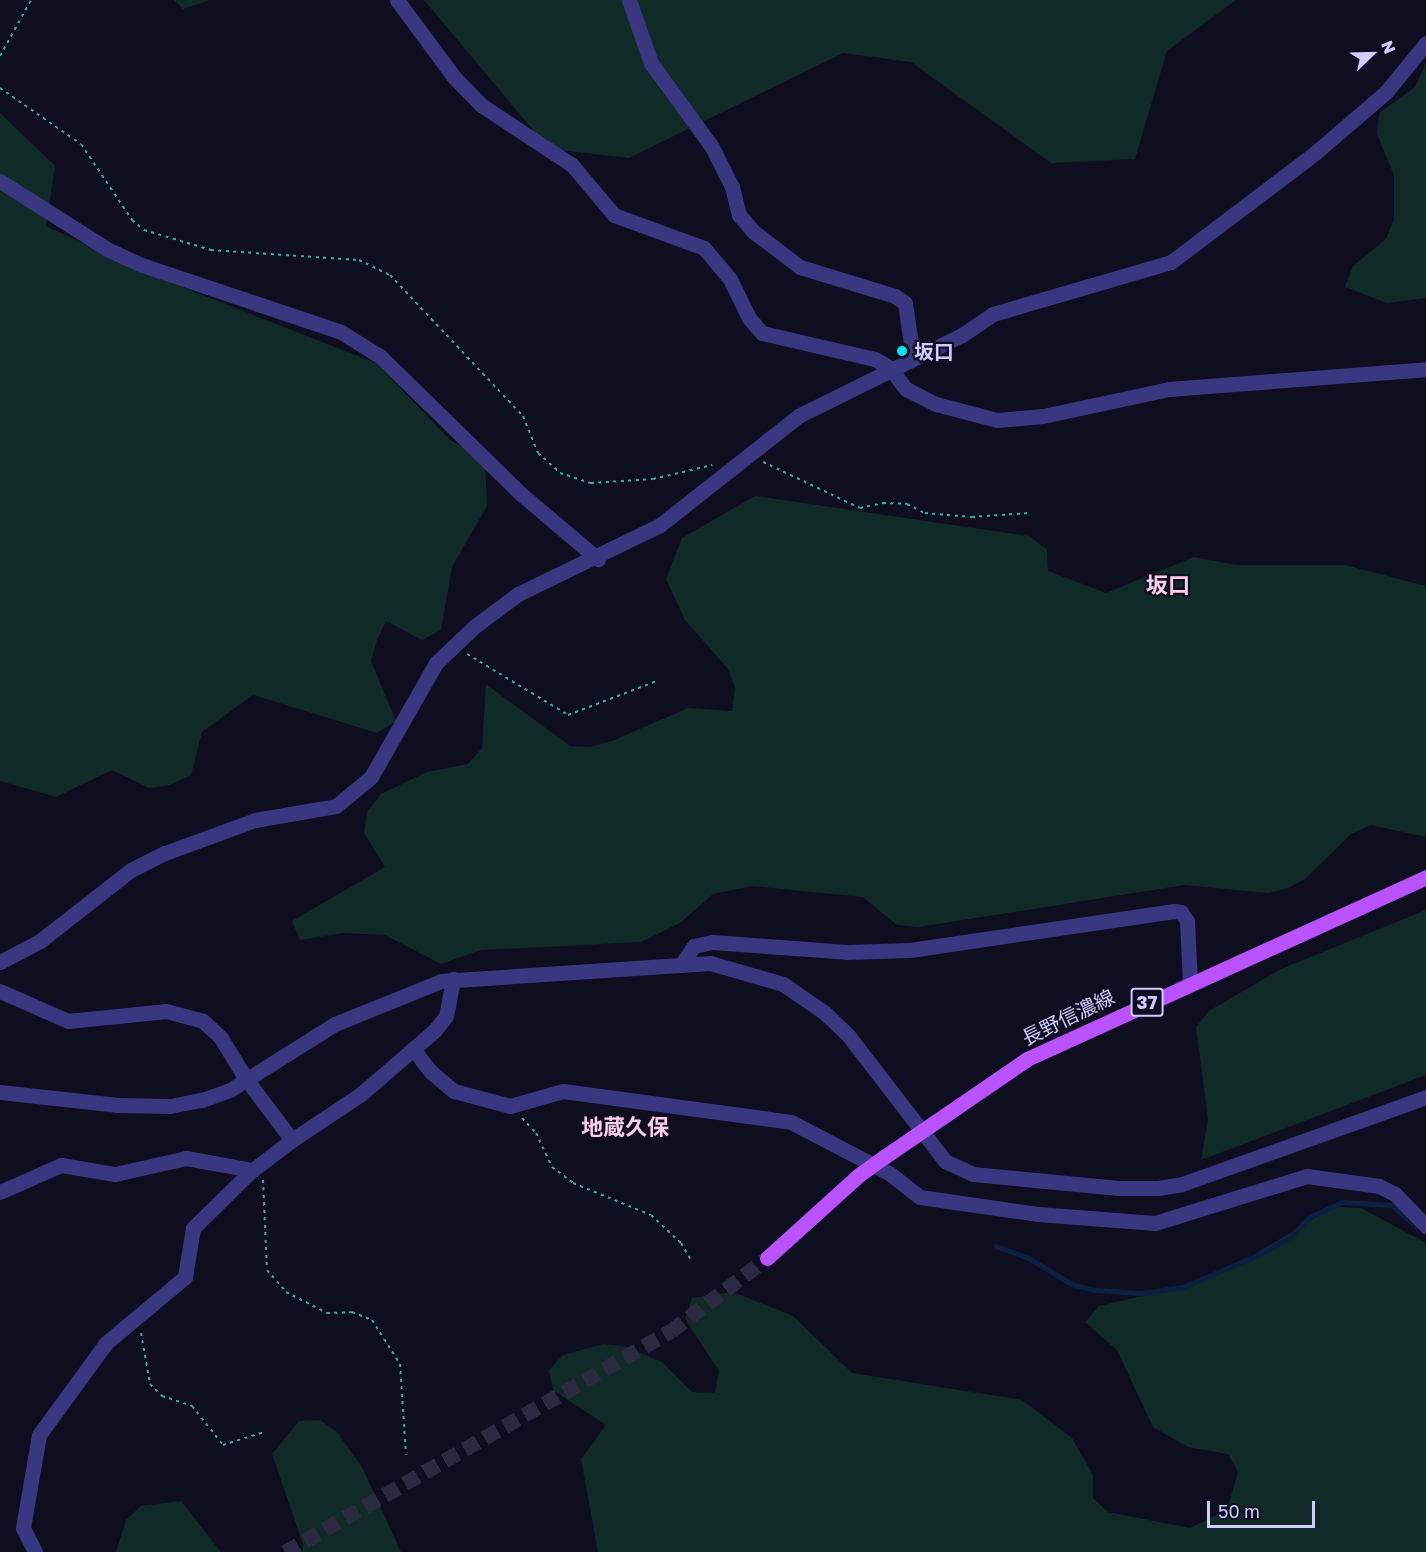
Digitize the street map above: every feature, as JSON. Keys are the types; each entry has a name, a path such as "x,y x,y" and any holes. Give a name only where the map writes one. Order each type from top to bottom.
{"main road":[{"name":"長野信濃線","path":"767,1258 859,1175 1027,1059 1426,877"}],"street":[{"path":"397,0 454,77 481,105 572,165 614,215 704,248 730,279 749,318 762,333 875,359 890,368 906,389 936,404 997,420 1043,416 1169,389 1426,369"},
{"path":"629,0 651,63 717,155 739,215 754,232 800,267 895,296 905,303 913,358"},
{"path":"0,962 40,941 131,870 165,853 255,820 336,806 357,792 371,777 426,678 453,647 518,594 598,559 660,525 800,416 890,368 962,335 993,314 1171,262 1342,130 1386,92 1426,43"},
{"path":"0,181 108,249 133,261 341,332 381,357 521,494 598,559"},
{"path":"681,965 694,946 712,942 847,952 910,950 1174,911 1181,912 1186,921 1191,983"},
{"path":"0,1092 118,1106 170,1106 202,1100 246,1079 335,1024 393,997 453,979 710,963 735,968 783,984 803,997 848,1035 945,1161 973,1174 1118,1188 1158,1188 1182,1184 1426,1097"},
{"path":"35,1552 25,1539 23,1528 39,1435 106,1343 185,1277 193,1228 255,1168 361,1094 413,1049 446,1016 453,979"},
{"path":"0,991 68,1021 166,1011 202,1021 222,1038 246,1079 292,1140"},
{"path":"413,1049 431,1072 454,1090 510,1106 563,1091 791,1122 889,1173 920,1197 1038,1214 1155,1223 1307,1176 1379,1186 1395,1194 1426,1226"},
{"path":"0,1191 61,1165 115,1174 186,1158 255,1168"}],"path":[{"path":"0,56 31,0"},
{"path":"0,88 81,144 132,220 144,230 211,250 359,260 390,274 523,416 538,453 560,473 591,483 632,481 718,464"},
{"path":"751,456 860,508 883,503 907,504 925,513 972,517 1029,513"},
{"path":"453,647 568,715 659,680"},
{"path":"510,1106 536,1133 552,1167 573,1183 651,1215 681,1243 691,1260"},
{"path":"255,1168 266,1187 267,1270 286,1292 327,1313 352,1312 372,1320 400,1364 406,1455"},
{"path":"138,1316 150,1384 162,1396 192,1406 223,1445 264,1432"}],"green space":[{"path":"174,0 210,0 183,9"},
{"path":"424,0 1236,0 1167,51 1135,159 1051,163 911,62 843,53 629,158 549,149"},
{"path":"1426,63 1426,298 1387,303 1345,287 1353,266 1386,239 1394,219 1394,175 1377,134 1379,113 1415,87"},
{"path":"0,113 55,166 46,226 159,278 378,364 449,439 485,461 487,506 452,567 441,630 422,640 386,621 377,640 371,661 396,721 377,733 253,695 202,732 191,775 170,785 149,788 112,770 56,797 0,781"},
{"path":"755,496 1029,536 1047,550 1048,571 1106,593 1194,557 1236,565 1345,565 1426,586 1426,837 1371,825 1351,834 1305,879 1288,888 1268,893 1184,885 919,927 897,925 863,897 752,886 713,894 680,923 641,942 481,950 441,964 385,935 343,933 300,940 292,921 385,867 364,833 367,812 381,794 427,772 468,764 482,748 486,684 570,746 590,747 612,741 688,708 732,711 735,688 728,669 685,620 666,579 682,538"},
{"path":"1426,910 1426,1075 1201,1160 1208,1119 1196,1027 1209,1011 1281,969"},
{"path":"1333,1207 1361,1208 1426,1243 1426,1552 598,1552 581,1459 606,1425 553,1390 549,1370 563,1355 603,1344 624,1346 662,1362 692,1392 715,1393 719,1371 685,1319 692,1298 733,1292 793,1316 852,1373 1022,1400 1072,1438 1093,1475 1093,1498 1108,1512 1190,1528 1227,1510 1238,1472 1228,1454 1188,1447 1153,1427 1117,1350 1085,1322 1099,1306 1185,1286 1242,1262"},
{"path":"320,1420 337,1432 362,1467 401,1552 302,1552 303,1544 272,1454 299,1421"},
{"path":"181,1501 221,1552 116,1552 126,1520 141,1506"}],"waterway":[{"path":"996,1246 1027,1257 1072,1284 1095,1290 1141,1293 1183,1287 1258,1255 1290,1237 1309,1217 1342,1202 1392,1205 1416,1226"}],"tunnel":[{"path":"285,1552 671,1331 767,1258"}],"place":[{"name":"坂口","path":"902,351"}],"district":[{"name":"坂口","path":"1168,585"},
{"name":"地蔵久保","path":"625,1127"}]}
